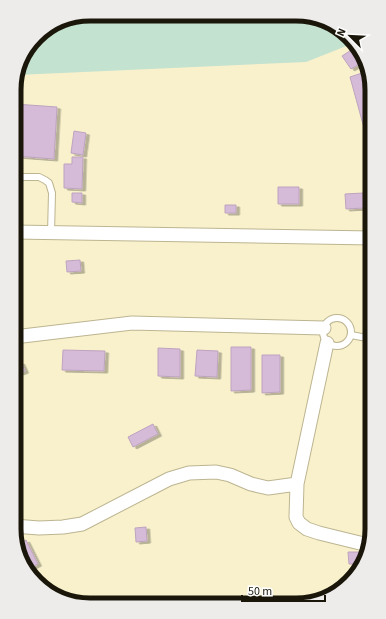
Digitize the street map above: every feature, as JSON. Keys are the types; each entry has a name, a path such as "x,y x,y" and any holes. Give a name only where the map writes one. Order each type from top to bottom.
{"street":[{"path":"21,232 365,238"},
{"path":"21,336 132,323 324,328"},
{"path":"327,343 297,484 296,517 299,523 307,529 319,534 364,544"},
{"path":"21,527 39,528 63,527 82,524 169,479 189,473 216,472 230,475 251,484 268,488 297,484"}],"lane":[{"path":"21,177 39,177 49,183 52,194 51,233"},
{"path":"337,318 346,322 351,330 351,335 349,340 341,346 331,346 324,339 323,334 324,328 328,321 337,318"},
{"path":"351,335 365,338"}],"green space":[{"path":"90,21 296,21 314,23 330,30 330,52 306,62 23,75 30,55 44,38 55,30 68,25"}],"building":[{"path":"342,56 356,56 360,64 351,69"},
{"path":"363,73 364,76 365,132 350,77"},
{"path":"21,104 57,107 54,159 21,156"},
{"path":"74,131 86,133 83,155 71,153"},
{"path":"72,157 83,157 82,189 64,188 64,164 72,164"},
{"path":"278,187 299,187 299,204 278,204"},
{"path":"72,193 82,193 82,203 72,202"},
{"path":"363,193 364,208 346,209 345,194"},
{"path":"225,205 236,205 236,213 225,213"},
{"path":"80,260 81,271 67,272 66,261"},
{"path":"231,347 251,347 251,390 231,391"},
{"path":"158,348 180,349 180,377 158,376"},
{"path":"63,350 105,351 104,371 62,370"},
{"path":"197,350 218,351 217,377 195,376"},
{"path":"262,355 280,355 280,392 262,393"},
{"path":"21,362 25,371 21,373"},
{"path":"153,424 158,434 133,447 128,437"},
{"path":"146,527 147,541 136,542 135,528"},
{"path":"26,540 38,564 32,567 26,556 22,542"},
{"path":"348,552 361,552 355,564 349,564"}]}
